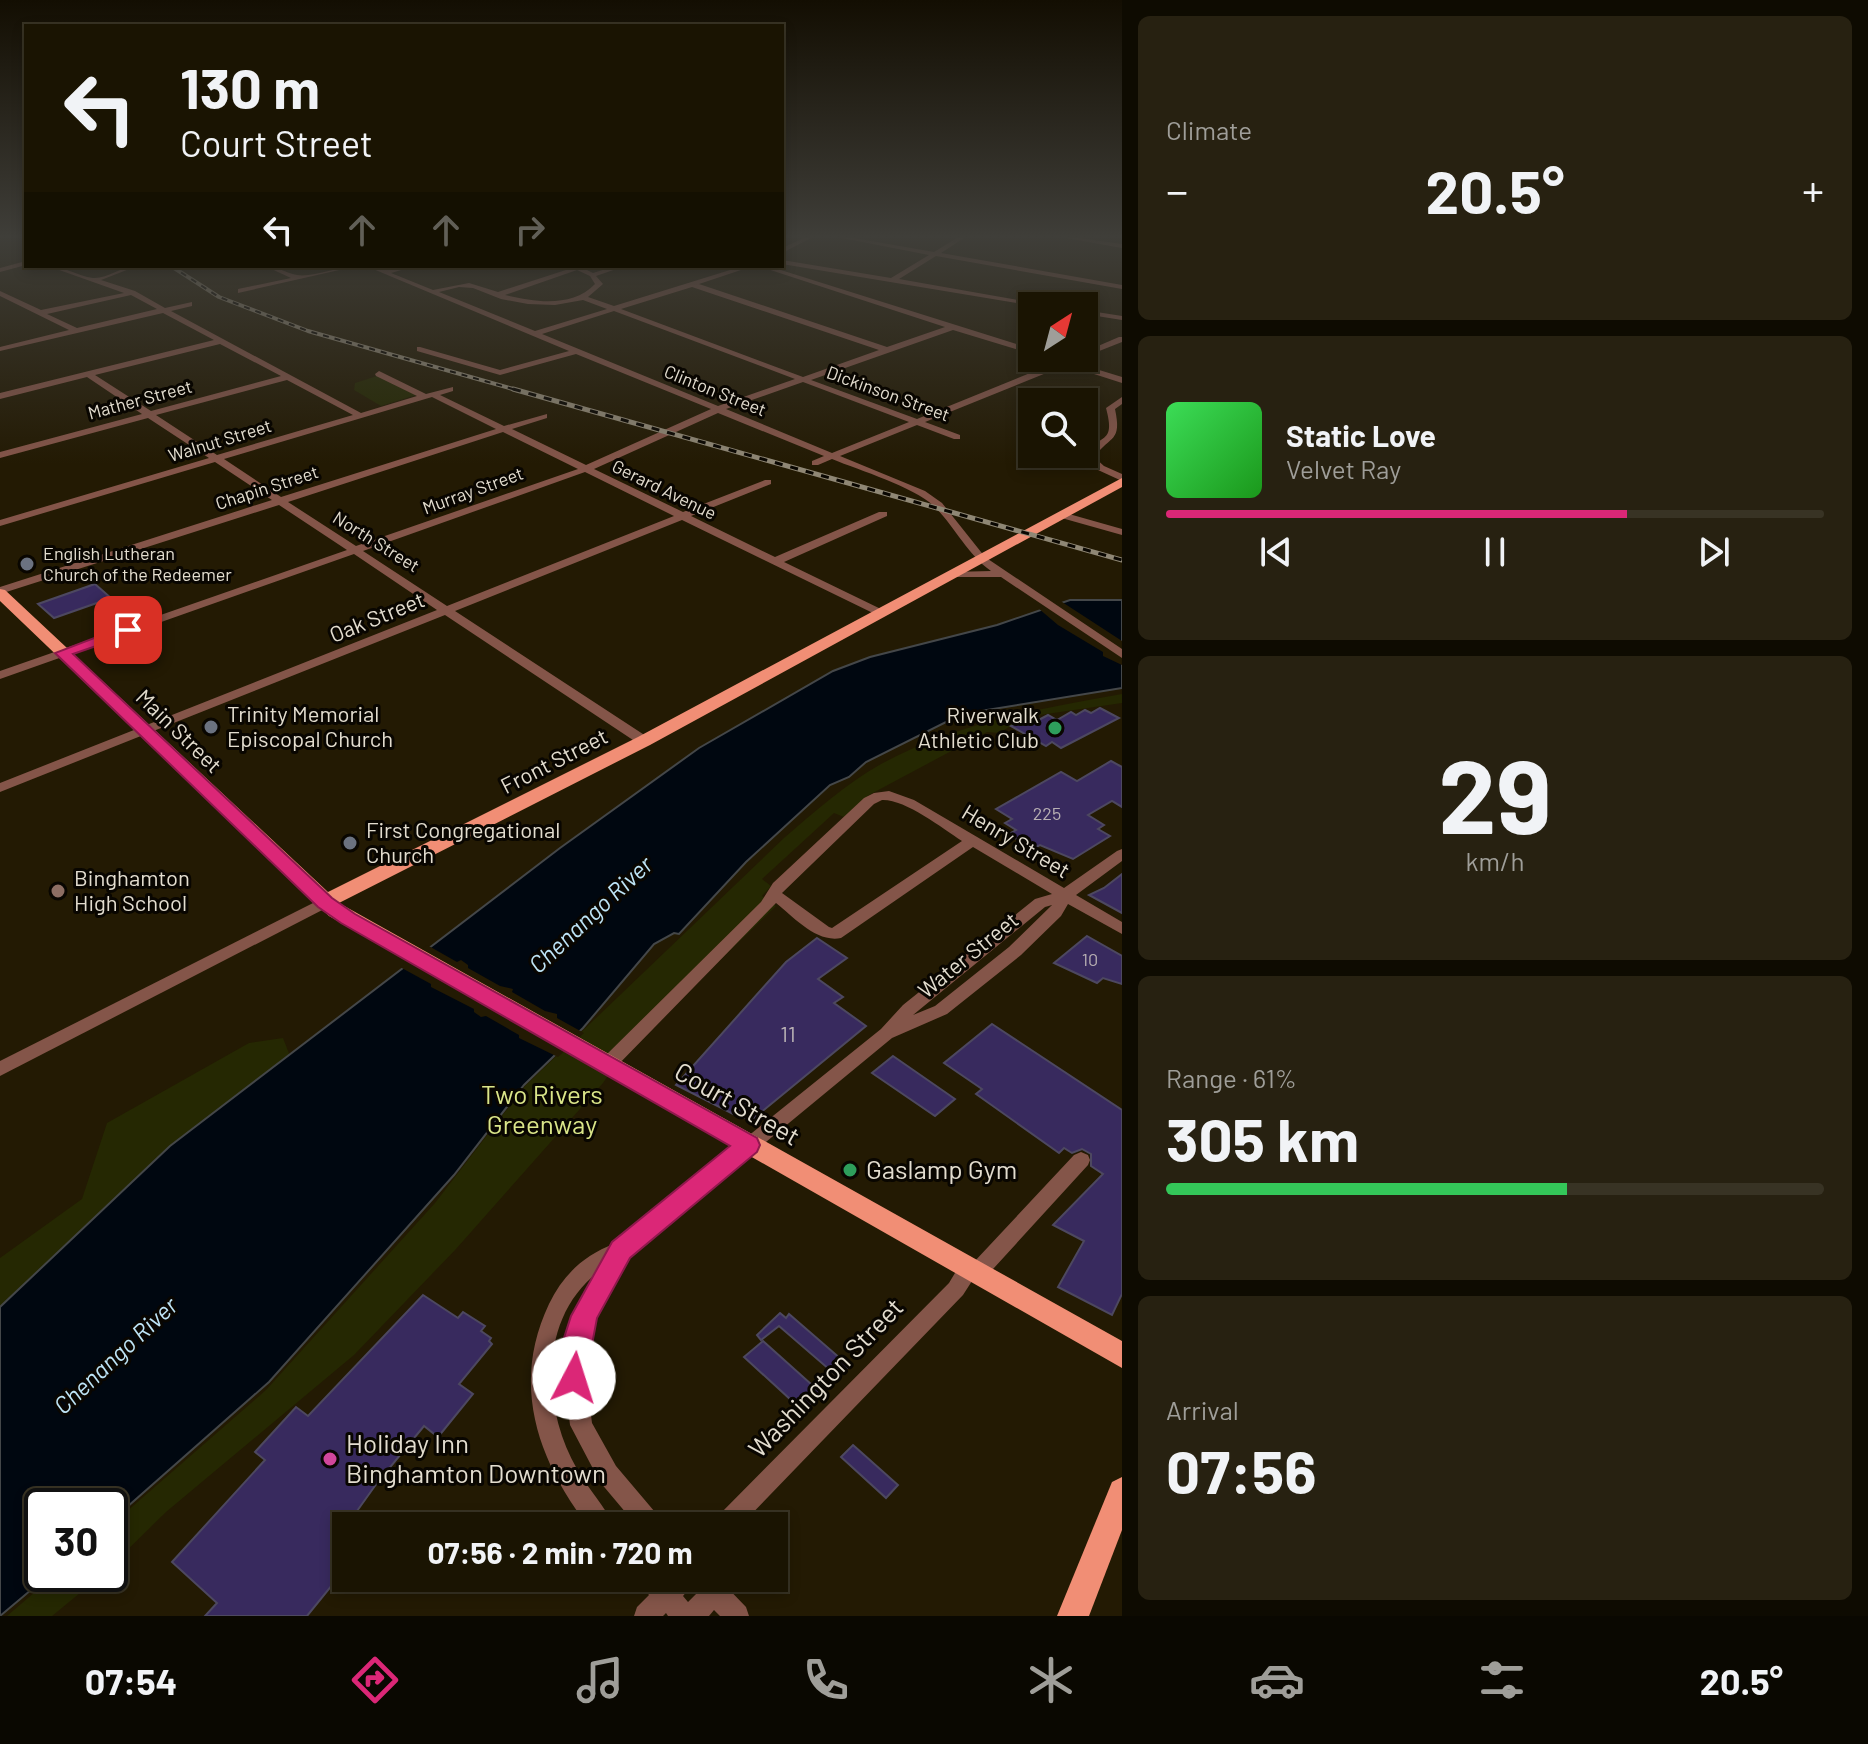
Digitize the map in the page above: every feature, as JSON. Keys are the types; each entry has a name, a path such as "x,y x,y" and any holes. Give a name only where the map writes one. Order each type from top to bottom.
{"main road":[{"name":"Front Street","path":"325,902 644,741 1122,480"},
{"name":"Main Street","path":"0,592 325,902"},
{"name":"Court Street","path":"325,902 400,948 1122,1355"},
{"path":"1073,1616 1122,1492"}],"street":[{"path":"40,313 76,331"},
{"path":"0,349 150,313"},
{"path":"170,313 361,416"},
{"name":"Clinton Street","path":"485,313 916,491 938,505 981,559 1122,654"},
{"path":"535,334 605,313"},
{"name":"Dickinson Street","path":"626,313 957,437"},
{"path":"778,313 887,350"},
{"path":"910,313 1018,348"},
{"path":"1098,314 1122,318"},
{"name":"Murray Street","path":"0,675 586,469 719,409 953,327"},
{"path":"1098,349 1122,339"},
{"path":"0,396 221,341"},
{"path":"420,349 500,373 578,351"},
{"path":"1098,371 1122,380"},
{"path":"815,463 1041,372"},
{"name":"North Street","path":"88,374 644,741"},
{"name":"Gerard Avenue","path":"379,374 503,429 881,613"},
{"name":"Mather Street","path":"0,455 287,377"},
{"name":"Walnut Street","path":"0,523 450,389"},
{"path":"1122,400 1110,408 1115,427 1113,433 1095,448 1089,458 1122,480"},
{"name":"Chapin Street","path":"0,592 544,416"},
{"name":"Oak Street","path":"0,788 768,482"},
{"path":"774,562 883,514"},
{"path":"1062,515 1122,532"},
{"path":"951,575 1003,574"},
{"name":"Henry Street","path":"774,894 869,801 887,795 909,803 1122,929"},
{"path":"600,1060 766,906 774,894 824,932 835,934 973,840"},
{"name":"Water Street","path":"621,1250 887,1033 941,1010 1015,951 1056,912 1064,896 1122,854"},
{"name":"Front Street","path":"0,1069 325,902"},
{"name":"Washington Street","path":"738,1512 1081,1160"},
{"path":"592,1512 576,1491 556,1452 544,1414 540,1362 549,1325 568,1289 591,1264 621,1250"},
{"path":"621,1250 582,1324 574,1360 575,1397 581,1425 597,1457 640,1512"},
{"path":"646,1616 661,1592"},
{"path":"671,1592 685,1616"},
{"path":"692,1616 704,1592"},
{"path":"715,1592 737,1616"}],"green space":[{"path":"377,376 416,395 381,406 354,390 355,383"},
{"name":"Two Rivers Greenway","path":"1122,694 1122,703 1026,717 999,733 987,732 869,795 844,817 834,813 762,879 771,886 762,896 776,906 621,1056 603,1083 456,1249 354,1355 166,1512 128,1549 128,1510 266,1390 435,1203 525,1086 795,828 855,780 910,750 999,719"},
{"path":"283,1038 290,1056 170,1146 0,1307 0,1258 82,1199 107,1123 249,1043"},
{"path":"35,1592 81,1592 52,1616 7,1616"}],"water":[{"name":"Chenango River","path":"1070,600 1122,600 1122,688 962,714 866,762 849,777 830,785 746,862 679,934 674,933 654,944 583,1028 524,1085 454,1175 269,1382 128,1506 128,1488 24,1488 24,1592 29,1592 0,1616 0,1307 170,1146 560,848 699,748 833,671 870,657 997,625"}],"pier":[{"path":"1059,600 1122,641 1122,665 1103,656 1103,652 1058,625 1038,608"},
{"path":"427,945 457,962 461,960 468,968 500,986 513,989 512,992 545,1011 557,1014 557,1018 584,1033 558,1057 519,1038 519,1035 486,1016 481,1017 474,1009 400,967"}],"building":[{"path":"95,584 111,598 54,618 38,604"},
{"name":"Riverwalk Athletic Club","path":"1100,708 1119,718 1061,748 1052,742 1046,746 1011,726 1025,719 1033,723 1048,715 1057,720 1071,712 1076,715 1085,710 1091,713"},
{"path":"1111,761 1122,767 1122,807 1112,801 1088,815 1104,825 1098,829 1110,836 1073,859 1040,845 1032,849 1009,834 1016,830 1005,823 1012,819 996,809 1061,772 1077,781"},
{"path":"1122,874 1122,913 1089,895 1104,888"},
{"path":"1087,936 1122,956 1122,984 1103,978 1097,983 1054,963"},
{"path":"817,938 847,958 818,979 843,997 834,1003 866,1026 754,1118 741,1118 676,1085 786,962"},
{"path":"992,1024 1122,1110 1122,1294 1112,1315 1058,1287 1084,1241 1053,1225 1103,1174 1091,1166 1091,1154 1082,1149 1072,1153 1064,1148 1059,1153 976,1094 982,1089 944,1063"},
{"path":"893,1056 955,1099 935,1116 872,1073"},
{"name":"Holiday Inn Binghamton Downtown","path":"423,1295 458,1318 463,1312 485,1326 481,1331 491,1338 489,1341 492,1344 459,1384 473,1394 438,1437 424,1426 377,1483 358,1512 332,1512 332,1585 307,1616 205,1616 217,1603 172,1562 265,1460 255,1452 296,1407 308,1416"},
{"path":"780,1313 786,1318 789,1314 849,1366 838,1377 779,1326 761,1340 757,1335"},
{"path":"763,1341 821,1393 803,1411 744,1357"},
{"path":"853,1445 898,1485 886,1498 841,1457"}],"railway":[{"path":"262,313 308,331 520,391"},
{"path":"513,389 1122,560"}],"place":[{"name":"English Lutheran Church of the Redeemer","path":"27,564"},
{"name":"Trinity Memorial Episcopal Church","path":"211,727"},
{"name":"Riverwalk Athletic Club","path":"1055,728"},
{"name":"First Congregational Church","path":"350,843"},
{"name":"Binghamton High School","path":"58,891"},
{"name":"Gaslamp Gym","path":"850,1170"},
{"name":"Holiday Inn Binghamton Downtown","path":"330,1459"}],"route":[{"path":"128,630 63,653 325,902 348,919 748,1145 621,1250 585,1316 577,1341 574,1378"}]}
